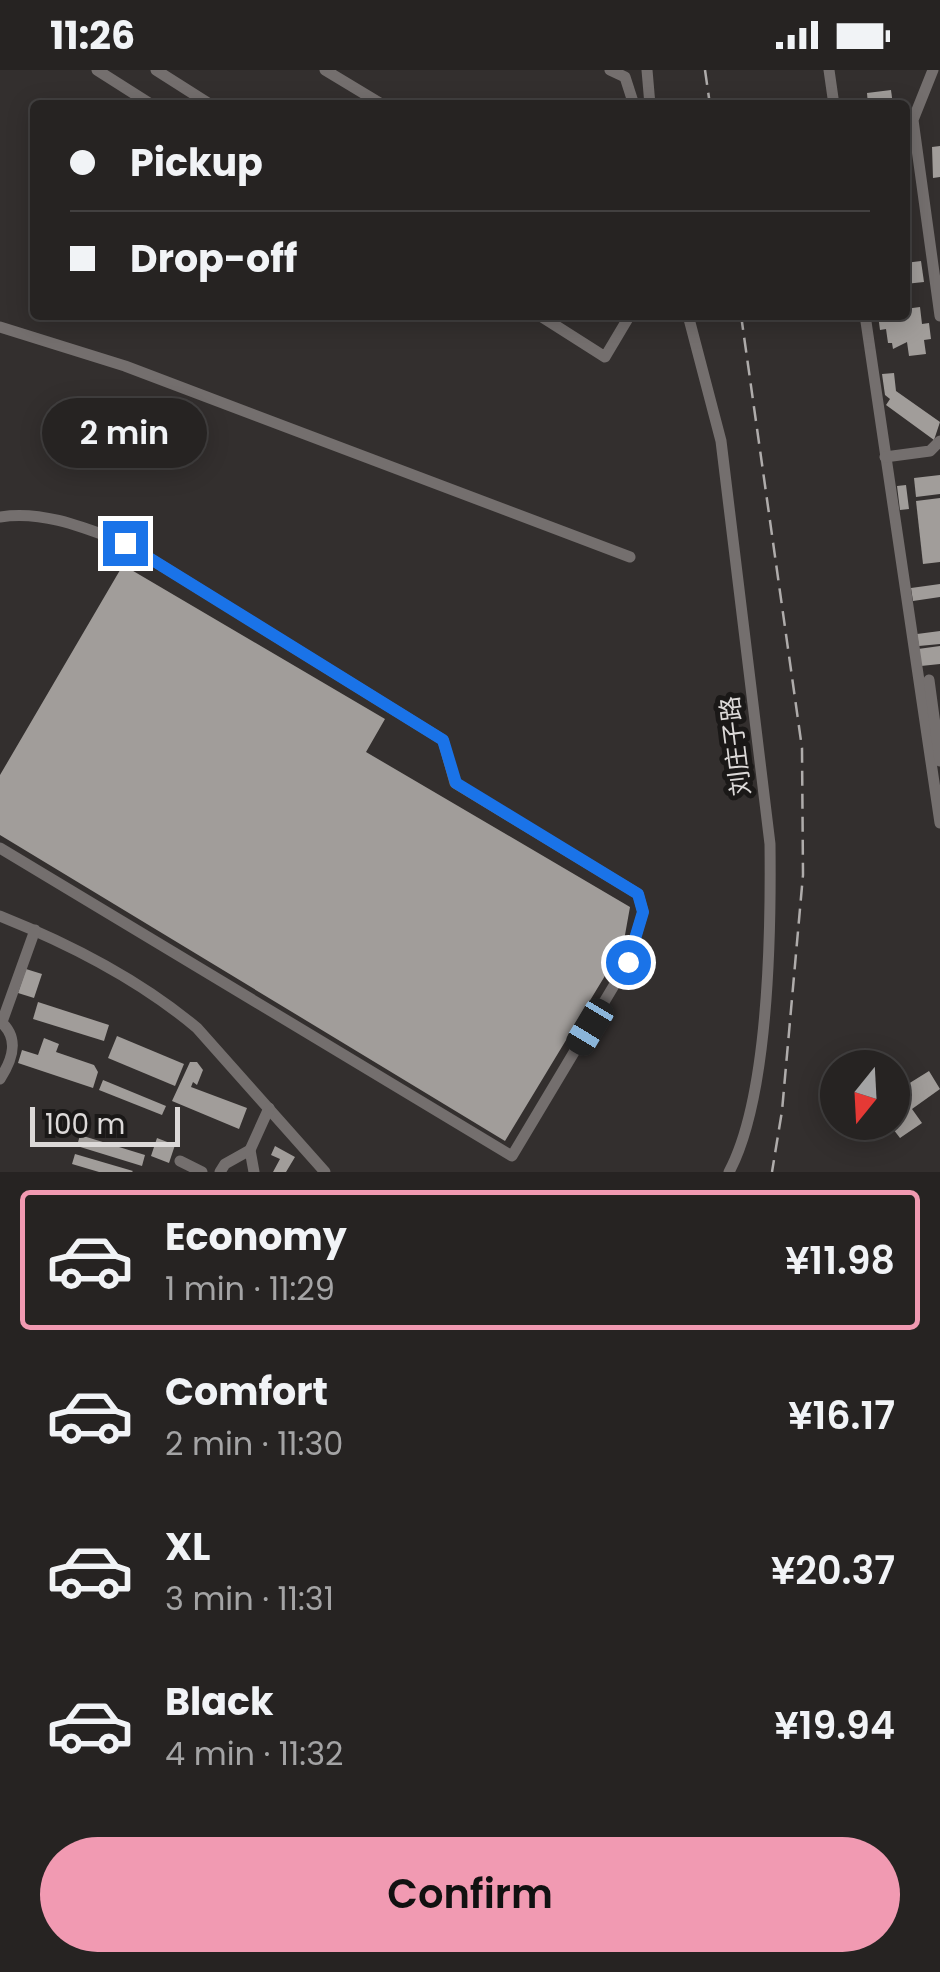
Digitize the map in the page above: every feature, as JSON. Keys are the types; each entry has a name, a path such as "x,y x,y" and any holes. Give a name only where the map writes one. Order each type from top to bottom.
{"street":[{"path":"96,70 144,100"},
{"path":"156,70 202,100"},
{"path":"325,70 375,100"},
{"path":"610,70 625,78 632,100"},
{"path":"647,70 650,100"},
{"path":"829,70 833,100"},
{"path":"933,70 912,120 940,316"},
{"path":"546,320 605,358 627,320"},
{"name":"刘庄子路","path":"689,320 721,441 770,844 770,898 750,1124 729,1172"},
{"path":"865,320 940,823"},
{"path":"0,327 125,366 630,557"},
{"path":"885,457 935,454 940,441"},
{"path":"0,517 41,517 73,523 125,543 174,573 443,740 456,783 638,894 643,912 628,962 512,1156 0,848"},
{"path":"929,680 940,761"},
{"path":"0,916 35,930 173,1008 197,1028 325,1172"},
{"path":"0,1079 14,1051 13,1038 1,1021 35,930"},
{"path":"254,1172 250,1150 269,1108"},
{"path":"220,1172 225,1164 250,1150"},
{"path":"180,1161 202,1172"}],"building":[{"path":"891,90 892,100 868,100 867,93"},
{"path":"940,146 940,177 933,178 932,147"},
{"path":"921,261 924,282 910,283 910,262"},
{"path":"920,307 922,324 929,323 931,339 924,340 926,354 909,356 907,342 893,349 886,329 880,330 879,320 910,320 910,308"},
{"path":"894,373 896,391 940,422 934,440 886,405 890,399 885,395 882,374"},
{"path":"940,475 940,494 916,497 914,478"},
{"path":"906,485 909,509 900,510 897,486"},
{"path":"940,498 940,562 923,564 916,501"},
{"path":"123,565 385,719 366,752 630,907 623,946 505,1141 0,835 0,775"},
{"path":"940,584 940,597 913,601 911,588"},
{"path":"940,631 940,644 919,646 917,634"},
{"path":"940,646 940,664 921,666 918,649"},
{"path":"26,969 42,974 34,998 18,993"},
{"path":"38,1002 109,1025 104,1041 33,1019"},
{"path":"117,1036 184,1064 175,1086 108,1058"},
{"path":"44,1038 59,1044 56,1052 94,1065 98,1072 93,1088 18,1063 22,1050 38,1055"},
{"path":"190,1062 197,1062 203,1070 197,1085 193,1082 191,1087 247,1108 239,1129 172,1101"},
{"path":"929,1071 940,1089 912,1109 922,1123 910,1131 910,1083"},
{"path":"103,1080 166,1106 162,1115 99,1090"},
{"path":"80,1135 145,1155 142,1166 77,1146"},
{"path":"157,1138 175,1145 169,1163 151,1156"},
{"path":"275,1146 295,1157 286,1172 273,1172 280,1159 271,1155"},
{"path":"75,1154 133,1171 99,1172 72,1164"}],"railway":[{"path":"705,70 709,100"},
{"path":"742,320 802,748 803,875 782,1111 772,1172"}],"route":[{"path":"125,543 443,740 456,783 638,894 643,912 628,962"}]}
